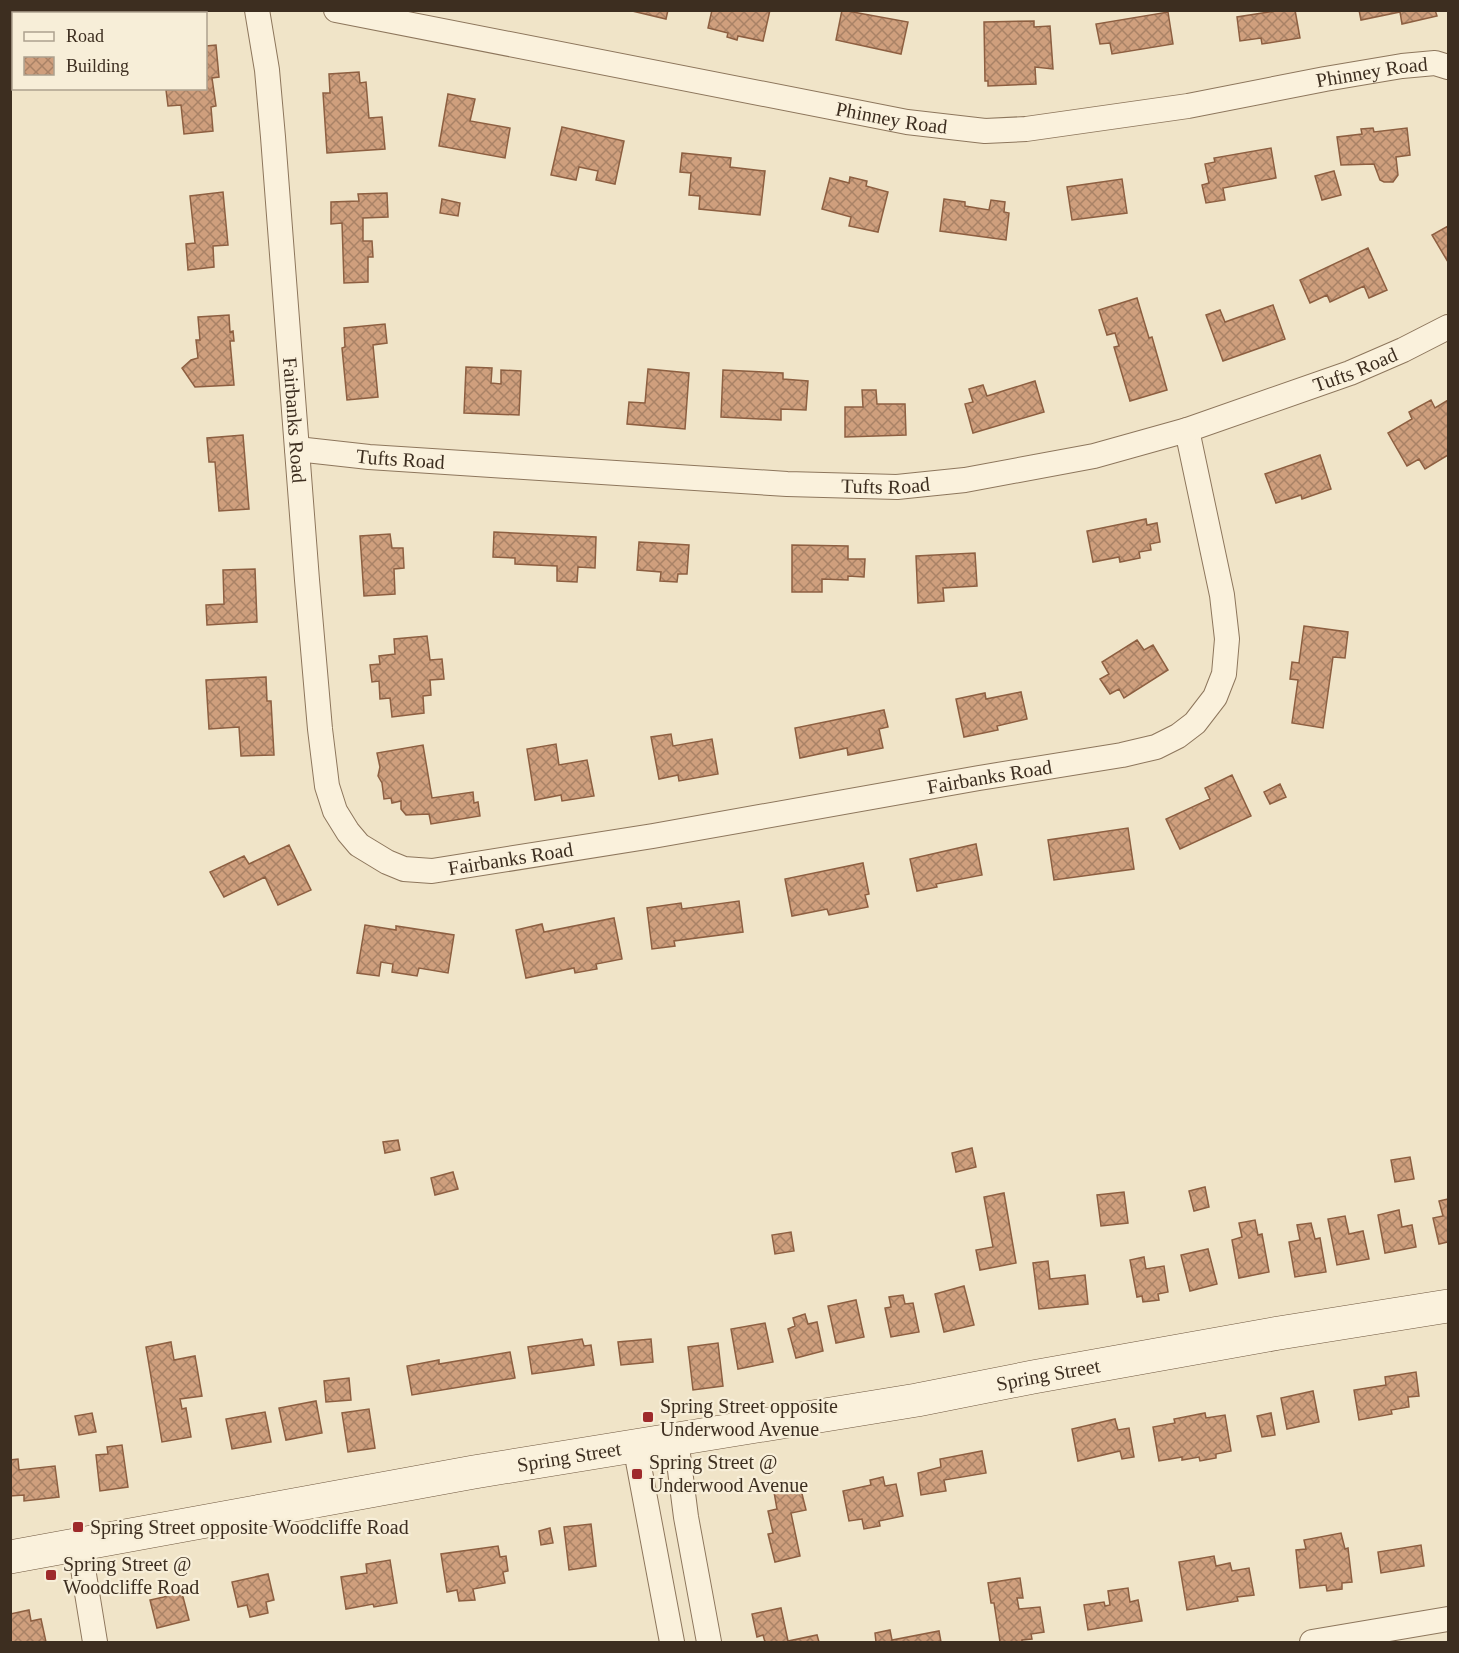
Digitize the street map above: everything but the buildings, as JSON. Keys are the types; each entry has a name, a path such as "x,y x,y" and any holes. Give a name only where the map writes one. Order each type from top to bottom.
{"main road":[{"name":"Spring Street","path":"10,1557 474,1472 916,1400 1279,1333 1449,1306"}],"street":[{"name":"Fairbanks Road","path":"257,10 267,70 320,729 327,786 335,811 348,832 359,845 387,862 404,869 432,871 653,836 1122,755 1156,747 1178,736 1195,723 1215,697 1224,674 1227,639 1222,596 1187,430"},
{"name":"Phinney Road","path":"336,10 895,120 985,131 1026,129 1188,106 1402,66 1435,63 1449,67"},
{"name":"Tufts Road","path":"297,449 369,457 787,484 897,488 965,480 1094,456 1187,430 1350,373 1449,327"},
{"path":"676,1438 686,1517 709,1642"},
{"path":"635,1445 672,1642"},
{"path":"79,1544 95,1642"},
{"path":"1312,1642 1449,1619"}],"place":[{"name":"Spring Street opposite Underwood Avenue","path":"648,1417"},
{"name":"Spring Street @ Underwood Avenue","path":"637,1474"},
{"name":"Spring Street opposite Woodcliffe Road","path":"78,1527"},
{"name":"Spring Street @ Woodcliffe Road","path":"51,1575"}]}
